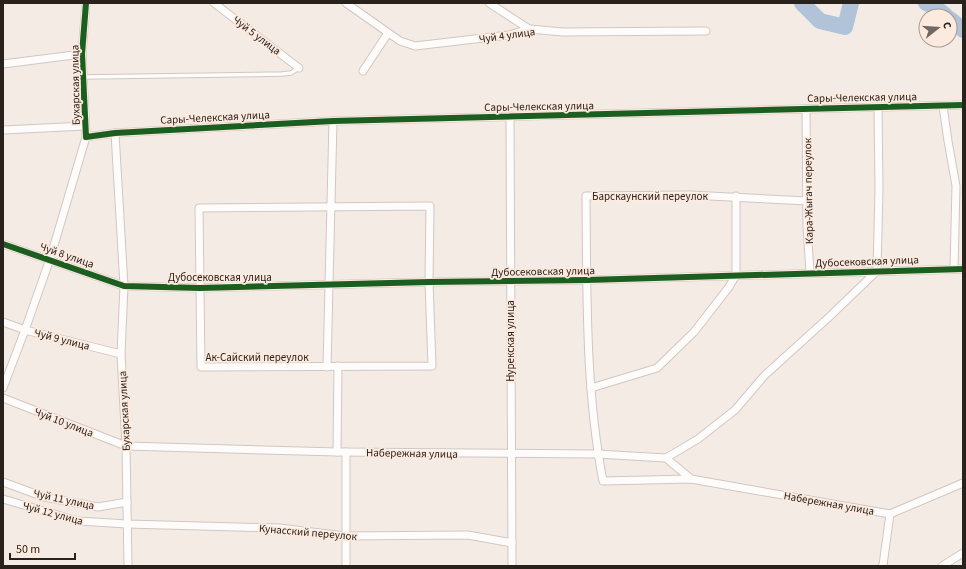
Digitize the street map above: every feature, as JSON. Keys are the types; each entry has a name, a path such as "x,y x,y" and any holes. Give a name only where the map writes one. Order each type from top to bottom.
{"street":[{"name":"Бухарская улица","path":"86,3 82,54 86,137 115,132 124,286 121,354 126,446 128,566"},
{"name":"Чуй 5 улица","path":"214,3 299,68"},
{"name":"Чуй 4 улица","path":"346,3 400,41 415,46 509,35 529,29 563,32 706,31"},
{"path":"489,3 529,29"},
{"path":"363,71 388,33"},
{"path":"3,64 82,54"},
{"name":"Сары-Челекская улица","path":"115,132 333,121 510,116 587,116 963,105"},
{"path":"943,106 948,142 960,186 954,269"},
{"path":"691,479 666,458 698,439 735,410 764,376 877,271 879,188 878,107"},
{"name":"Кара-Жыгач переулок","path":"806,109 807,226 810,273"},
{"name":"Нурекская улица","path":"510,116 512,566"},
{"path":"327,367 333,121"},
{"path":"3,130 85,126"},
{"path":"3,388 50,259 86,137"},
{"name":"Барскаунский переулок","path":"603,481 598,454 588,341 586,196 736,196 807,201"},
{"path":"591,388 657,368 694,332 730,287 736,275 736,196"},
{"name":"Ак-Сайский переулок","path":"430,206 429,282 432,366 201,368 199,208 332,207 430,206"},
{"name":"Чуй 8 улица","path":"3,244 50,259 124,286"},
{"name":"Дубосековская улица","path":"124,286 200,288 429,282 587,280 963,269"},
{"name":"Чуй 9 улица","path":"3,322 25,330 121,354"},
{"path":"337,452 338,366"},
{"name":"Чуй 10 улица","path":"3,398 126,446"},
{"name":"Набережная улица","path":"126,446 337,452 598,454 666,458"},
{"path":"346,452 346,566"},
{"name":"Набережная улица","path":"603,481 691,479 890,514 963,483"},
{"name":"Чуй 11 улица","path":"3,482 44,497 98,507 127,502"},
{"name":"Чуй 12 улица","path":"3,499 78,521 127,524"},
{"path":"883,566 890,514"},
{"name":"Кунасский переулок","path":"127,524 279,528 345,536 468,535 512,542"},
{"path":"942,566 963,553"}],"lane":[{"path":"83,77 282,74 291,73 299,68"}],"waterway":[{"path":"802,3 820,21 845,27 851,3"},
{"path":"926,3 936,8"},
{"path":"958,26 963,30"}],"cycle path":[{"path":"86,3 82,54 86,137 115,133 333,121 963,105"},
{"path":"3,244 124,286 200,288 429,282 587,280 963,269"}]}
